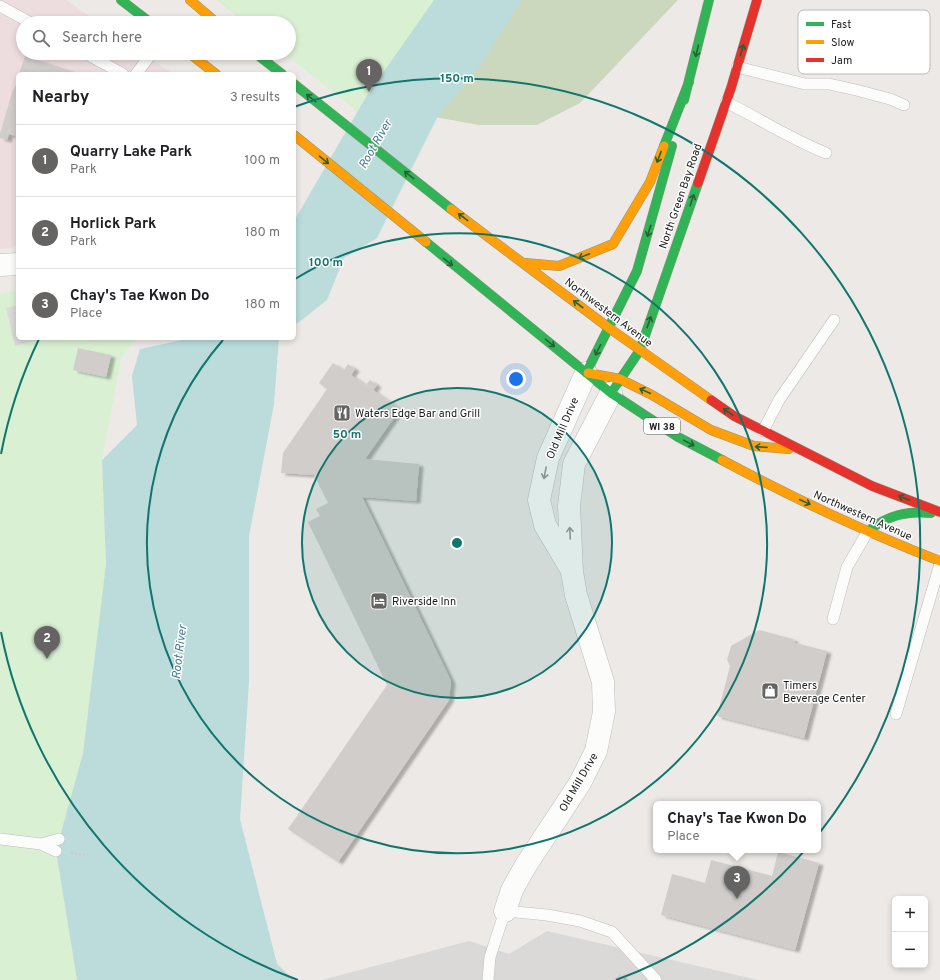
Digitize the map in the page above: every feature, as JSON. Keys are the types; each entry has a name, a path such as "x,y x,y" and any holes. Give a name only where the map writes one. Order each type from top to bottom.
{"main road":[{"path":"121,0 142,16"},
{"path":"186,0 209,16"},
{"path":"190,0 206,14"},
{"path":"710,0 653,217 637,271 586,373 615,386 652,395 711,430 754,446 800,450"},
{"name":"North Green Bay Road","path":"615,386 640,350 726,102 757,0"},
{"path":"198,60 213,72"},
{"path":"264,60 279,72"},
{"path":"525,264 559,266 613,244 650,182 689,82"},
{"name":"Northwestern Avenue","path":"296,86 440,200 609,328 734,416 872,486 940,513"},
{"name":"Northwestern Avenue","path":"296,137 586,373 615,386 678,437 774,488 868,532 940,561"},
{"path":"868,532 880,520 894,515 918,512 940,513"}],"street":[{"path":"0,265 16,264"},
{"name":"Old Mill Drive","path":"572,572 545,525 539,500 548,458 586,373"},
{"name":"Old Mill Drive","path":"505,911 512,890 526,865 580,783 596,752 604,712 603,682 576,595 572,572 569,506 574,464 615,386"}],"lane":[{"path":"0,6 18,16"},
{"path":"98,60 119,72"},
{"path":"138,72 147,60"},
{"path":"737,67 805,84 829,84 856,90 890,99 904,105"},
{"path":"726,102 768,123 798,142 826,153"},
{"path":"763,431 779,400 834,320"},
{"path":"833,619 847,567 868,532"},
{"path":"896,714 940,564"},
{"path":"0,839 41,844 56,851"},
{"path":"41,844 59,839"},
{"path":"488,980 490,957 505,911 547,915 573,920 612,932 656,980"}],"shaded area":[{"path":"0,0 66,0 89,16 16,16 16,60 152,60 170,72 16,72 16,247 0,249"},
{"path":"16,306 16,340 40,340 15,346 6,308"},
{"path":"547,931 758,980 322,980 469,941 509,954"}],"green space":[{"path":"218,0 678,0 580,103 537,125 479,125 423,115 296,58 296,16 237,16"},
{"path":"218,0 452,0 383,132 293,60 296,60 296,16 237,16"},
{"path":"16,290 16,340 135,340 121,358 102,460 106,564 83,753 56,851 77,980 0,980 0,294"}],"water":[{"name":"Root River","path":"434,0 522,0 479,67 438,116 377,238 344,258 327,300 296,324 296,218 366,97"},
{"name":"Root River","path":"182,340 279,340 274,404 249,536 249,682 240,819 277,964 294,980 77,980 56,851 83,753 106,564 102,460 137,425 132,376 140,349"}],"building":[{"path":"24,60 37,60 75,72 20,72"},
{"path":"16,84 16,136 9,134 7,140 0,138 0,134"},
{"path":"78,348 111,355 106,377 73,370"},
{"name":"Riverside Inn","path":"333,363 344,370 348,364 355,369 351,375 366,385 370,380 377,385 373,390 400,409 365,459 419,464 416,501 362,497 451,681 449,700 338,862 288,829 387,685 308,522 320,516 316,509 328,503 314,475 281,473 283,453 327,389 319,383"},
{"name":"Timers Beverage Center","path":"759,630 793,639 795,643 827,651 804,738 717,716 730,666 727,660 731,646"},
{"path":"778,853 819,863 795,950 661,915 672,874 705,883 711,860 772,876"},
{"path":"620,974 624,980 613,980"}],"traffic: fast":[{"path":"121,0 142,16"},
{"path":"684,100 709,0"},
{"path":"264,60 279,72"},
{"path":"664,146 689,82"},
{"path":"296,86 451,209"},
{"path":"586,373 637,271 672,146"},
{"path":"611,393 640,350 698,183"},
{"path":"426,242 611,393 678,437 722,460"},
{"path":"868,531 883,521 898,515 931,513"}],"traffic: slow":[{"path":"190,0 209,16"},
{"path":"198,60 213,72"},
{"path":"296,137 426,242"},
{"path":"525,263 559,266 613,244 650,182 664,146"},
{"path":"451,209 609,328 711,400"},
{"path":"588,373 620,379 652,395 711,430 754,446 789,449"},
{"path":"722,460 775,488 830,514 940,561"}],"traffic: jam":[{"path":"698,183 731,88 757,0"},
{"path":"711,400 734,416 872,486 940,512"}],"place":[{"name":"Quarry Lake Park","path":"369,92"},
{"name":"Waters Edge Bar and Grill","path":"342,413"},
{"name":"Riverside Inn","path":"379,601"},
{"name":"Horlick Park","path":"47,659"},
{"name":"Timers Beverage Center","path":"770,691"},
{"name":"Chay's Tae Kwon Do","path":"737,899"}]}
